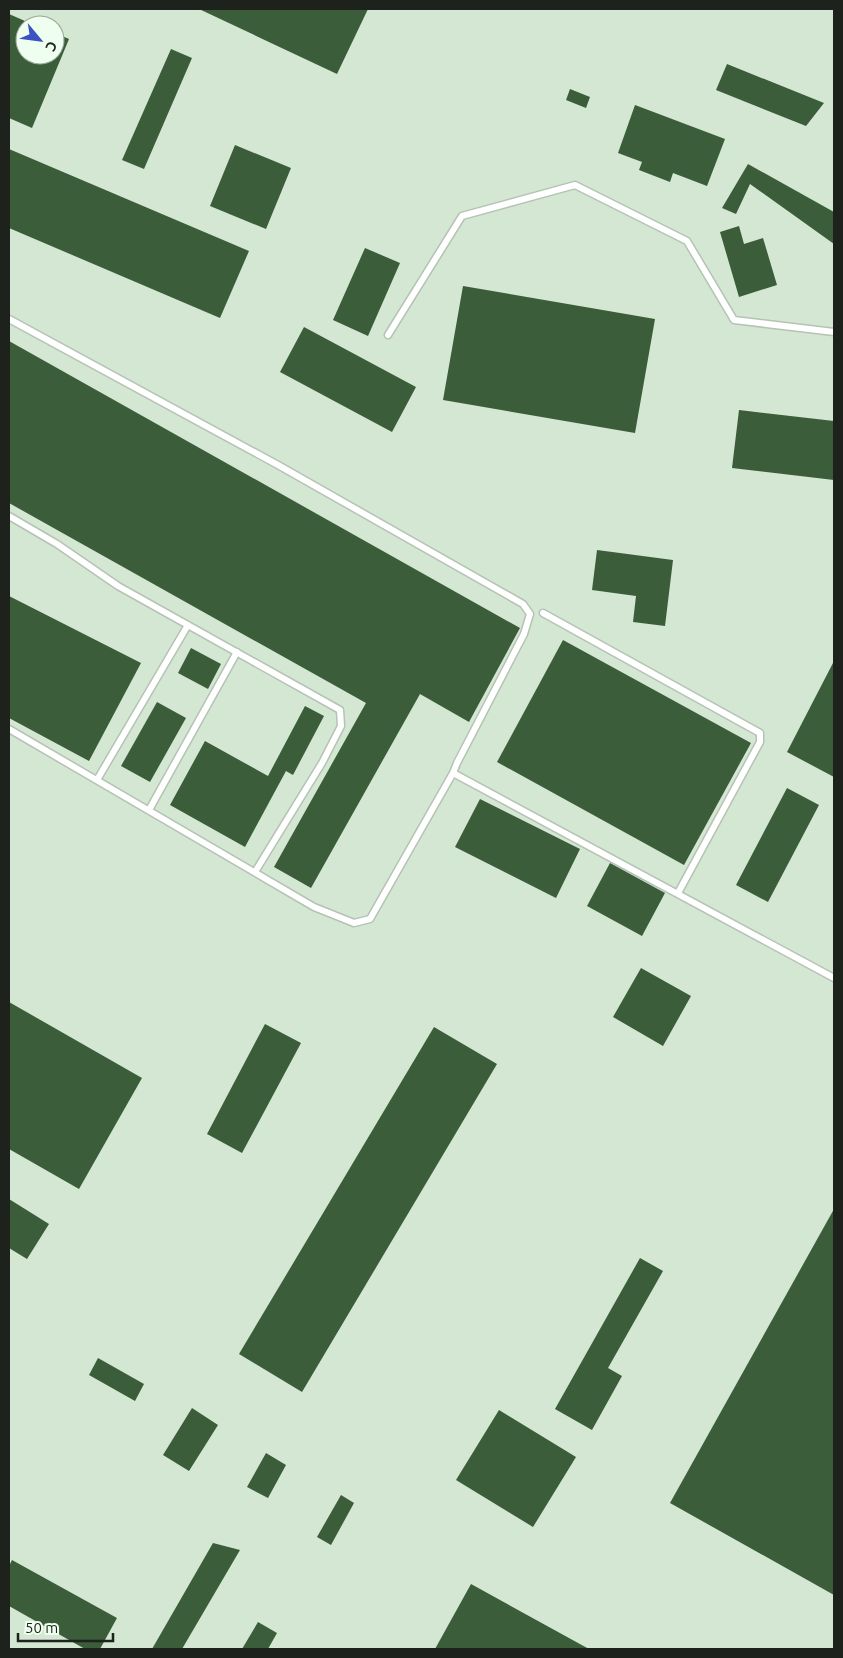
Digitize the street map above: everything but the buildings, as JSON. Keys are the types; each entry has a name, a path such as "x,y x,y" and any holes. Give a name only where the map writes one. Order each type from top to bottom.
{"lane":[{"path":"388,336 462,216 575,185 687,241 734,320 834,332"},
{"path":"9,319 278,464 524,604 530,614 524,634 457,763 454,773 370,919 354,922 314,907 9,729"},
{"path":"9,516 56,544 118,586 340,710 341,726 326,755 255,872"},
{"path":"543,613 760,733 760,742 678,893"},
{"path":"97,780 188,624"},
{"path":"149,810 237,652"},
{"path":"454,773 834,978"}],"shaded area":[{"path":"9,9 834,9 834,1649 9,1649"}]}
